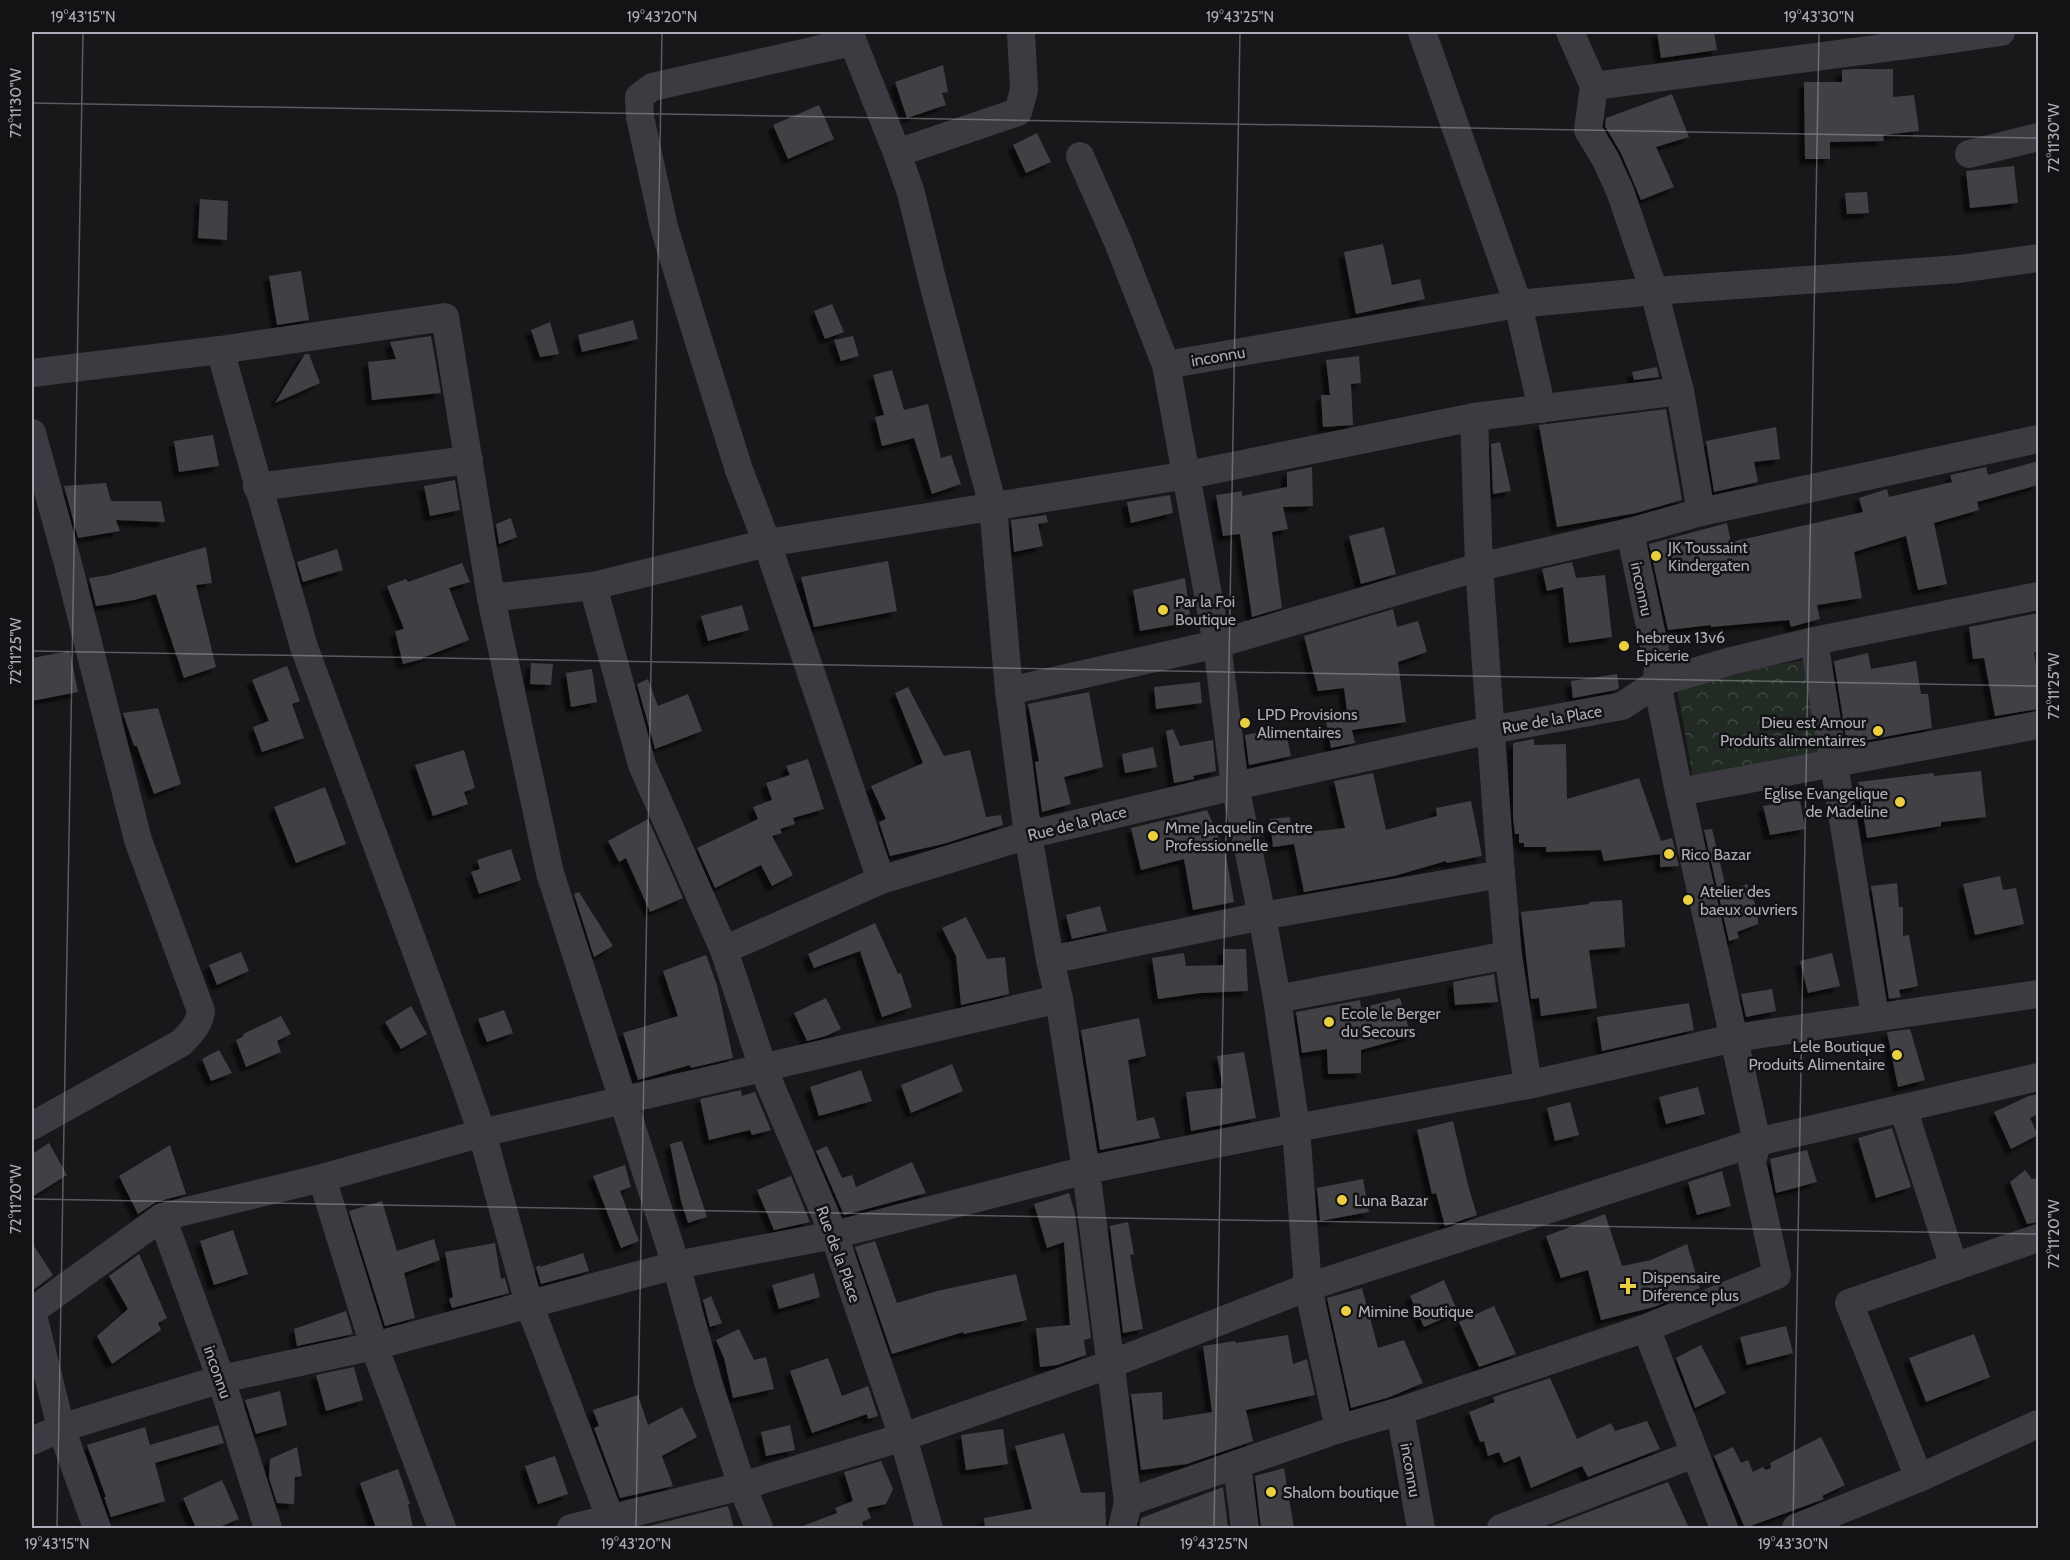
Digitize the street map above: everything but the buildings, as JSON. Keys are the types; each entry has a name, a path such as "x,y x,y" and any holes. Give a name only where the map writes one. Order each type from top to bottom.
{"street":[{"path":"897,153 1018,112 1024,90 1022,32"},
{"path":"1422,32 1518,304 1542,409"},
{"path":"1570,32 1594,86 1588,130 1606,160 1620,191 1654,291 1680,392 1701,512"},
{"path":"1594,86 2001,32"},
{"path":"881,880 767,543 739,470 664,227 640,117 639,97 652,87 850,37 911,193 993,506 1009,691 1028,835 1059,999 1086,1170 1110,1364 1125,1515 1237,1464 1646,1328 1724,1528"},
{"path":"1969,154 2038,137"},
{"path":"1080,156 1118,242 1166,365 1188,475 1217,645 1235,786 1277,999 1296,1128 1308,1287 1339,1429"},
{"name":"inconnu","path":"1166,365 1518,304 1654,291 1959,269 2038,258"},
{"path":"32,374 220,350 445,317 491,598 550,873 676,1265 708,1382 742,1486 759,1528"},
{"path":"220,350 304,647 482,1133 529,1304 612,1523"},
{"path":"491,598 593,586 767,543 1188,475 1474,417 1680,392"},
{"path":"1474,417 1479,567 1501,874 1508,955 1528,1085"},
{"path":"32,433 67,560 138,840 201,1011 193,1032 182,1042 32,1126"},
{"path":"1009,691 1217,645 1479,567 1630,532 1701,512 2038,439"},
{"path":"257,487 470,460"},
{"name":"inconnu","path":"1630,532 1658,664 1657,683 1679,792 1734,1038 1755,1164 1777,1275 1646,1328"},
{"path":"593,586 642,765 724,950"},
{"name":"Rue de la Place","path":"929,1528 903,1437 834,1235 763,1068 724,950 881,880 1028,835 1235,786 1491,730 1622,706 1657,683 1731,661 1814,641 2038,596"},
{"path":"1814,641 1875,1017"},
{"path":"1679,792 2038,725"},
{"path":"1050,960 1262,916 1501,874"},
{"path":"1277,999 1508,955"},
{"path":"32,1441 62,1428 221,1379 374,1346 676,1265 834,1235 1086,1170 1528,1085 1734,1038 2038,994"},
{"path":"97,1528 62,1428 32,1311 162,1217 322,1178 482,1133 1059,999"},
{"path":"571,1528 612,1523 903,1437 1110,1364 1308,1287 1755,1164 1903,1108 2038,1077"},
{"path":"1903,1108 1954,1267"},
{"path":"322,1178 374,1346 442,1528"},
{"name":"inconnu","path":"162,1217 221,1379 268,1528"},
{"path":"1919,1478 1849,1303 2038,1238"},
{"name":"inconnu","path":"1400,1411 1421,1528"},
{"path":"1796,1528 1919,1478 2038,1424"},
{"path":"1501,1528 1694,1454"},
{"path":"1237,1464 1245,1528"}],"green space":[{"path":"1810,659 1823,755 1693,778 1676,683"}],"place":[{"name":"JK Toussaint Kindergaten","path":"1656,556"},
{"name":"Par la Foi Boutique","path":"1163,610"},
{"name":"hebreux 13v6 Epicerie","path":"1624,646"},
{"name":"LPD Provisions Alimentaires","path":"1245,723"},
{"name":"Dieu est Amour Produits alimentairres","path":"1878,731"},
{"name":"Eglise Evangelique de Madeline","path":"1900,802"},
{"name":"Mme Jacquelin Centre Professionnelle","path":"1153,836"},
{"name":"Rico Bazar","path":"1669,854"},
{"name":"Atelier des baeux ouvriers","path":"1688,900"},
{"name":"Ecole le Berger du Secours","path":"1329,1022"},
{"name":"Lele Boutique Produits Alimentaire","path":"1897,1055"},
{"name":"Luna Bazar","path":"1342,1200"},
{"name":"Dispensaire Diference plus","path":"1628,1286"},
{"name":"Mimine Boutique","path":"1346,1311"},
{"name":"Shalom boutique","path":"1271,1492"}]}
